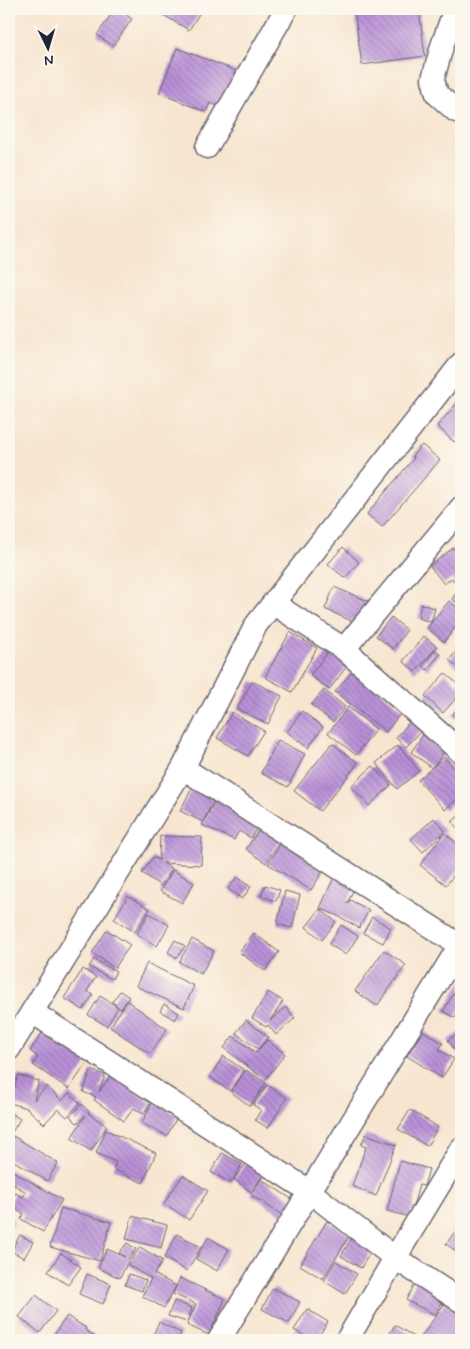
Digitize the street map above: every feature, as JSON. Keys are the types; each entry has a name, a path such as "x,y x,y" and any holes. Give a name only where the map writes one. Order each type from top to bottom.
{"street":[{"path":"207,147 286,9"},
{"path":"455,9 433,79 437,94 456,111 461,112"},
{"path":"9,1049 183,768 256,625 461,364"},
{"path":"344,649 461,508"},
{"path":"274,604 344,649 461,752"},
{"path":"183,768 461,946 219,1340"},
{"path":"32,1012 309,1191 395,1258 461,1301"},
{"path":"347,1340 461,1150"}],"building":[{"path":"115,9 118,9 132,19 113,46 97,35"},
{"path":"153,9 202,9 189,30"},
{"path":"354,9 419,9 425,56 362,65"},
{"path":"177,48 239,72 225,109 210,103 206,112 159,93"},
{"path":"461,399 461,435 454,442 437,426"},
{"path":"422,445 440,460 382,527 367,514 414,458 412,456"},
{"path":"343,547 359,562 345,578 328,564"},
{"path":"453,548 461,558 461,577 455,582 452,578 444,584 430,566"},
{"path":"334,587 368,601 358,624 325,609"},
{"path":"461,587 461,606 452,599"},
{"path":"449,601 461,610 461,620 444,642 427,628"},
{"path":"421,604 435,608 431,622 418,618"},
{"path":"391,617 407,630 393,649 376,636"},
{"path":"290,632 317,648 292,692 265,677"},
{"path":"424,636 437,647 415,672 403,661"},
{"path":"461,646 461,670 449,660"},
{"path":"435,650 440,654 427,670 423,666"},
{"path":"329,651 347,666 329,690 310,675"},
{"path":"353,670 403,710 386,732 335,692"},
{"path":"445,673 461,687 461,693 443,713 425,696"},
{"path":"252,681 282,696 268,724 237,709"},
{"path":"324,690 345,707 333,722 311,705"},
{"path":"461,705 461,723 452,715"},
{"path":"348,707 376,729 356,755 328,733"},
{"path":"302,711 323,727 308,748 287,732"},
{"path":"232,712 264,731 248,756 217,738"},
{"path":"413,718 424,728 406,747 396,738"},
{"path":"428,728 450,745 432,768 411,752"},
{"path":"278,740 305,754 288,787 261,773"},
{"path":"332,743 358,763 320,811 294,791"},
{"path":"398,745 419,771 397,789 376,763"},
{"path":"444,757 461,776 461,795 445,810 418,780"},
{"path":"373,766 391,785 369,806 351,786"},
{"path":"194,784 216,795 203,822 180,811"},
{"path":"216,799 260,821 251,838 239,831 234,840 202,825"},
{"path":"461,814 461,832 452,822"},
{"path":"434,818 445,831 423,852 411,839"},
{"path":"262,825 282,838 266,863 246,849"},
{"path":"444,833 461,846 461,866 446,885 420,865"},
{"path":"160,836 202,837 201,865 163,863 172,869 161,886 142,873 153,857 159,860"},
{"path":"284,838 327,865 311,890 268,864"},
{"path":"173,870 194,883 182,903 160,891"},
{"path":"335,875 356,884 347,904 350,900 369,910 359,928 320,908"},
{"path":"237,877 251,887 242,899 228,889"},
{"path":"265,885 280,890 276,901 261,896"},
{"path":"285,891 300,895 292,928 277,924"},
{"path":"128,896 150,909 135,932 114,919"},
{"path":"320,909 336,922 322,940 306,927"},
{"path":"149,913 169,925 157,946 137,934"},
{"path":"372,917 391,928 383,943 363,933"},
{"path":"341,925 358,936 346,955 329,944"},
{"path":"107,930 130,945 115,968 92,953"},
{"path":"254,933 279,952 265,971 239,952"},
{"path":"192,939 214,951 201,974 179,962"},
{"path":"175,940 185,946 177,958 168,952"},
{"path":"384,950 406,965 377,1006 355,991"},
{"path":"94,959 116,971 112,979 89,967"},
{"path":"147,963 194,986 184,1008 136,986"},
{"path":"83,969 96,977 87,991 93,995 83,1010 64,998"},
{"path":"461,982 461,1008 455,1018 443,1011"},
{"path":"120,991 129,997 121,1009 112,1002"},
{"path":"268,992 283,1001 270,1021 286,1007 295,1018 276,1035 268,1025 266,1027 252,1018"},
{"path":"100,996 118,1007 107,1026 88,1015"},
{"path":"127,1001 167,1029 150,1054 110,1027"},
{"path":"164,1004 179,1013 175,1020 160,1011"},
{"path":"246,1020 268,1037 258,1049 236,1033"},
{"path":"44,1030 89,1060 69,1089 33,1065 38,1057 30,1051"},
{"path":"423,1031 443,1043 439,1050 454,1059 442,1078 407,1056"},
{"path":"458,1033 461,1038 461,1052 457,1054 448,1040"},
{"path":"233,1036 256,1053 267,1040 285,1054 265,1080 224,1048"},
{"path":"223,1056 244,1070 230,1091 210,1077"},
{"path":"91,1070 105,1075 99,1092 111,1075 151,1103 143,1114 134,1108 124,1121 94,1100 96,1097 83,1092"},
{"path":"246,1070 266,1083 250,1106 231,1092"},
{"path":"18,1075 39,1081 34,1100 47,1086 62,1101 69,1093 80,1103 67,1117 58,1109 44,1124 27,1108 10,1103"},
{"path":"267,1085 287,1098 268,1128 255,1120 261,1110 253,1105"},
{"path":"152,1102 178,1115 167,1136 142,1123"},
{"path":"82,1104 88,1113 107,1126 91,1151 71,1138 86,1115 77,1123 70,1116"},
{"path":"410,1110 438,1127 427,1146 398,1129"},
{"path":"9,1112 20,1119 9,1137"},
{"path":"106,1130 156,1153 143,1183 113,1169 116,1162 96,1153"},
{"path":"366,1134 396,1145 376,1196 352,1186 366,1147 361,1145"},
{"path":"13,1136 58,1163 47,1181 9,1158 9,1143"},
{"path":"222,1153 242,1164 231,1183 211,1172"},
{"path":"248,1161 264,1174 251,1192 234,1179"},
{"path":"400,1161 429,1169 424,1186 419,1185 410,1217 387,1211"},
{"path":"9,1169 62,1200 43,1232 21,1219 24,1214 9,1206 15,1193 23,1197 26,1192 13,1184 9,1191"},
{"path":"183,1175 208,1191 189,1220 164,1203"},
{"path":"261,1179 293,1200 282,1215 251,1195"},
{"path":"61,1208 111,1222 100,1261 50,1247"},
{"path":"132,1216 167,1225 161,1248 126,1239"},
{"path":"9,1218 14,1221 9,1230"},
{"path":"327,1221 350,1235 323,1279 300,1265"},
{"path":"459,1226 461,1227 461,1255 446,1244"},
{"path":"177,1234 201,1247 187,1271 164,1258"},
{"path":"354,1234 374,1246 361,1268 341,1256"},
{"path":"20,1235 33,1242 24,1258 11,1251"},
{"path":"208,1237 229,1249 217,1271 196,1259"},
{"path":"127,1243 136,1249 120,1278 98,1268 107,1249 125,1257 119,1253"},
{"path":"140,1247 163,1261 154,1274 176,1286 164,1308 142,1296 151,1279 128,1265"},
{"path":"61,1253 81,1267 68,1285 48,1272"},
{"path":"336,1261 357,1274 345,1294 324,1281"},
{"path":"87,1274 111,1284 103,1304 79,1294"},
{"path":"129,1274 146,1280 142,1291 125,1285"},
{"path":"180,1278 225,1299 209,1335 187,1325 196,1304 173,1294"},
{"path":"418,1278 447,1293 435,1315 406,1300"},
{"path":"273,1288 300,1302 289,1323 262,1309"},
{"path":"451,1294 461,1301 461,1330 454,1340 419,1340"},
{"path":"36,1295 56,1311 40,1333 19,1317"},
{"path":"174,1301 192,1308 187,1322 168,1316"},
{"path":"307,1309 328,1322 316,1340 311,1340 294,1330"},
{"path":"67,1316 86,1328 85,1330 100,1340 51,1339"},
{"path":"159,1322 181,1333 178,1340 151,1339"},
{"path":"395,1325 419,1340 386,1340"},
{"path":"255,1335 262,1340 251,1340"}]}
